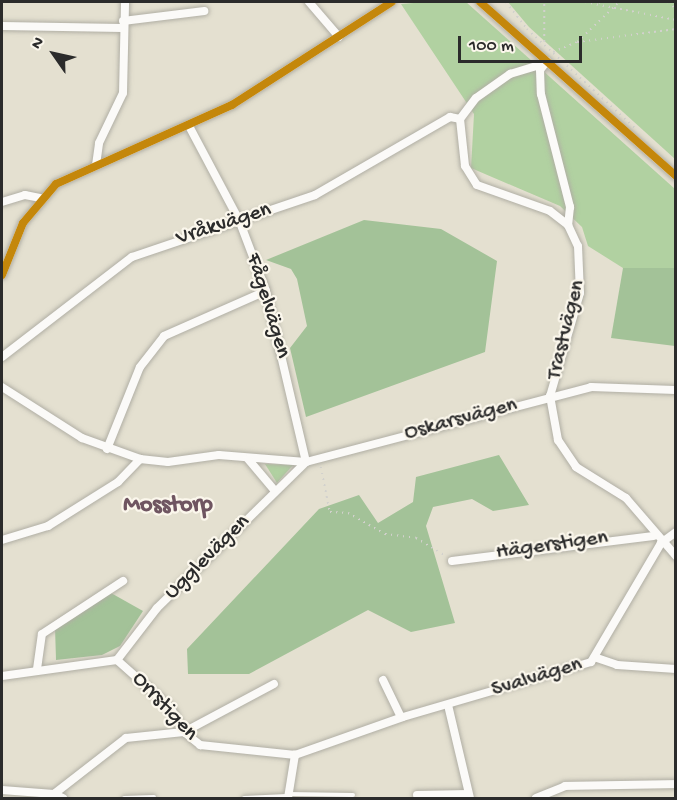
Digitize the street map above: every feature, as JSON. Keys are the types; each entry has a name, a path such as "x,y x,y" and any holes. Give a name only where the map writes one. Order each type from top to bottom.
{"street":[{"path":"96,165 99,143 123,93 125,2"},
{"path":"309,2 339,37"},
{"path":"2,275 23,223 40,198 96,165 189,126 259,91 392,2"},
{"path":"480,2 675,176"},
{"path":"2,26 123,24 204,11"},
{"path":"547,61 510,74 470,104 460,119 465,166 477,184 550,211 568,225"},
{"name":"Trastvägen","path":"547,61 540,70 541,94 570,207 568,225 582,277 550,396 566,454 576,467 626,498 653,536 675,556"},
{"name":"Vråkvägen","path":"2,357 116,266 239,220 315,195 450,117 460,119"},
{"name":"Fågelvägen","path":"189,126 239,220 266,291 306,462"},
{"path":"2,202 25,195 40,198"},
{"path":"106,449 140,367 164,336 266,291"},
{"name":"Oskarsvägen","path":"2,387 106,449 140,459 219,455 306,462 550,396 613,386 675,390"},
{"path":"2,540 48,526 118,482 140,459"},
{"path":"248,459 276,492"},
{"name":"Ugglevägen","path":"117,660 157,608 306,462"},
{"name":"Svalvägen","path":"295,755 401,717 575,670 597,658 661,543 675,532"},
{"name":"Hägerstigen","path":"452,561 653,536"},
{"path":"37,669 42,634 123,581"},
{"path":"597,658 617,665 675,669"},
{"name":"Orrstigen","path":"2,676 37,669 117,660 170,707 184,732 208,748 295,755"},
{"path":"383,680 401,717"},
{"path":"54,794 126,738 184,732 274,684"},
{"path":"417,795 469,796 448,705"},
{"path":"288,796 295,755"},
{"path":"536,798 565,786 675,784"},
{"path":"2,790 54,794 63,798"}],"lane":[{"path":"244,798 353,795"},
{"path":"124,798 154,797"}],"path":[{"path":"506,3 513,2"},
{"path":"543,43 544,2"},
{"path":"585,2 675,20"},
{"path":"599,2 604,6"},
{"path":"576,42 619,2"},
{"path":"668,2 675,9"},
{"path":"506,3 543,43 640,133"},
{"path":"547,61 553,52 576,42 675,29"},
{"path":"319,458 330,512 348,513 385,534 416,538 452,561"}],"green space":[{"path":"466,2 675,189 675,268 623,268 588,246 582,227 560,206 471,168 474,114 401,4"},
{"path":"508,2 675,2 675,159 529,27"},
{"path":"364,220 441,229 497,261 485,352 306,417 290,348 307,326 297,279 291,269 266,260"},
{"path":"623,268 675,268 675,346 611,338"},
{"path":"499,455 529,505 493,511 472,499 433,507 426,526 455,623 411,632 368,610 249,674 188,674 187,649 319,509 359,495 378,523 413,502 416,477"},
{"path":"265,464 293,465 277,483"},
{"path":"111,593 143,611 120,646 102,655 56,660 55,628"}],"transit line":[{"path":"2,275 23,223 56,184 232,105 392,2"},
{"path":"480,2 676,176"}],"district":[{"name":"Mosstorp","path":"168,506"}]}
